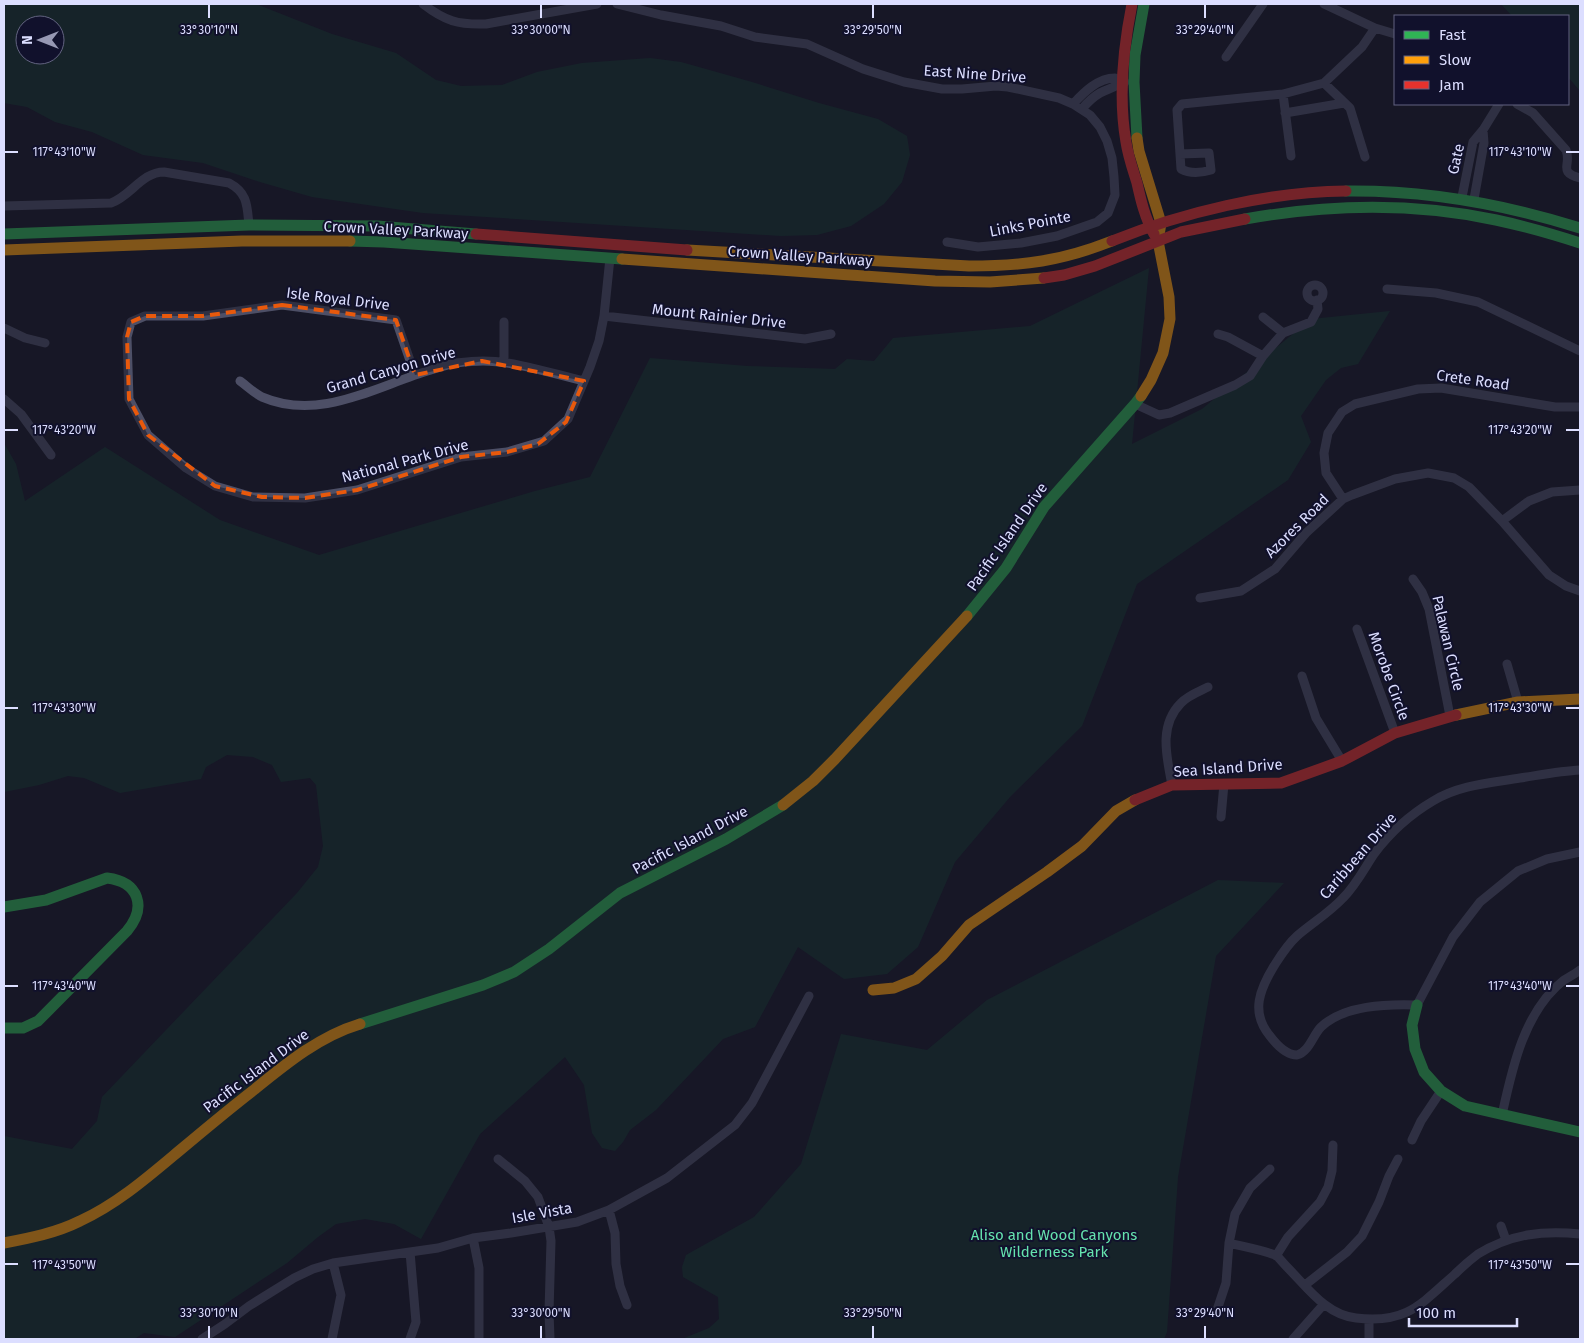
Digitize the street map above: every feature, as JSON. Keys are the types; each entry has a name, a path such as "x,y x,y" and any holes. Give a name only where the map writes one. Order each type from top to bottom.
{"main road":[{"path":"1132,4 1126,33 1122,108 1126,143 1150,227 1158,241"},
{"path":"1144,4 1134,82 1136,135 1161,223 1158,241"},
{"name":"Crown Valley Parkway","path":"4,234 249,225 377,226 673,249 970,266 1003,266 1072,255 1161,223 1241,203 1325,192 1373,191 1474,200 1524,211 1580,228"},
{"name":"Crown Valley Parkway","path":"4,250 184,242 336,240 947,281 1019,281 1049,277 1084,269 1172,235 1206,226 1257,216 1327,207 1373,206 1422,208 1474,215 1541,230 1580,243"},
{"path":"184,242 191,235 241,232 249,225 257,232 300,233 310,241"},
{"path":"570,240 578,248 598,249 610,258 623,250 665,254 673,249"},
{"name":"Pacific Island Drive","path":"4,1243 55,1231 88,1217 120,1199 283,1065 319,1041 354,1026 500,979 549,949 620,894 747,828 787,802 813,781 976,606 1006,568 1033,524 1054,495 1134,404 1151,380 1163,352 1170,319 1169,297 1158,241"},
{"name":"Sea Island Drive","path":"873,990 894,988 916,979 942,956 970,925 1082,846 1116,811 1142,796 1172,785 1281,783 1342,761 1395,733 1450,716 1518,702 1580,699"},
{"path":"4,907 46,900 98,880 114,878 124,882 132,889 137,898 138,912 135,920 123,936 38,1021 27,1027 4,1028"},
{"path":"1417,1005 1412,1025 1415,1049 1424,1072 1441,1091 1465,1106 1580,1132"}],"street":[{"path":"423,4 452,22 469,25 486,24 597,4"},
{"name":"East Nine Drive","path":"617,4 661,15 721,26 756,37 807,44 863,69 904,82 942,89 1008,87 1051,96 1073,104"},
{"path":"1226,57 1262,4"},
{"path":"1324,4 1375,28 1394,34"},
{"path":"1180,154 1177,110 1182,104 1282,94 1324,83 1362,47 1375,28"},
{"path":"1073,104 1098,82 1111,78 1122,82 1134,82"},
{"path":"1082,110 1101,93 1114,89 1122,82"},
{"path":"1324,83 1350,108 1365,157"},
{"path":"1087,90 1094,98"},
{"path":"1282,94 1291,156"},
{"path":"1285,113 1344,103"},
{"name":"Links Pointe","path":"947,242 978,247 1021,243 1057,236 1097,222 1108,214 1115,194 1112,158 1107,141 1100,127 1090,115 1073,104"},
{"name":"Gate","path":"1462,198 1473,142 1498,105"},
{"path":"1519,105 1533,113 1566,150 1568,156 1566,168 1571,175 1580,178"},
{"name":"Gate","path":"1474,200 1484,143 1483,130"},
{"path":"1470,155 1482,157"},
{"path":"4,206 111,203 125,196 145,178 152,174 164,172 229,183 238,188 247,204 249,225"},
{"name":"National Park Drive","path":"131,322 127,337 129,399 148,435 186,468 215,486 253,497 305,498 357,490 461,457 507,452 544,441 566,422 599,341 604,316 610,258"},
{"path":"1387,289 1436,293 1478,302 1580,351"},
{"path":"1134,404 1158,415 1170,413 1236,385 1250,376 1263,356 1282,333 1311,322 1318,309 1317,300"},
{"name":"Isle Royal Drive","path":"131,322 145,316 203,316 282,305 396,320 415,375"},
{"name":"Mount Rainier Drive","path":"604,316 805,339 831,334"},
{"path":"1263,317 1282,333"},
{"path":"504,322 504,362"},
{"path":"4,328 25,338 45,343"},
{"path":"1218,334 1228,337 1263,356"},
{"name":"Grand Canyon Drive","path":"240,381 260,396 277,402 316,405 362,396 415,375 454,364 482,360 504,362 584,381"},
{"name":"Crete Road","path":"1343,499 1326,473 1324,453 1328,433 1342,412 1355,404 1418,389 1441,388 1554,407 1580,407"},
{"path":"4,399 21,414 51,456"},
{"name":"Azores Road","path":"1200,598 1242,591 1275,569 1306,533 1343,499 1395,480 1428,473 1454,478 1469,487 1502,521 1549,575 1566,586 1580,591"},
{"path":"1502,521 1529,501 1552,492 1580,490"},
{"name":"Palawan Circle","path":"1413,579 1422,592 1429,609 1450,716"},
{"name":"Morobe Circle","path":"1357,629 1395,733"},
{"path":"1508,664 1518,702"},
{"path":"1302,676 1316,718 1342,761"},
{"path":"1172,785 1165,748 1167,729 1172,714 1182,702 1208,687"},
{"name":"Caribbean Drive","path":"1417,1005 1389,1005 1354,1009 1343,1013 1321,1027 1304,1051 1297,1055 1287,1052 1270,1037 1262,1022 1259,998 1262,988 1288,945 1343,898 1380,847 1414,814 1438,798 1467,787 1580,770"},
{"path":"1221,817 1224,784"},
{"path":"1417,1005 1453,937 1480,902 1518,871 1547,859 1580,852"},
{"path":"1502,1114 1518,1048 1538,1010 1564,980 1580,970"},
{"name":"Isle Vista","path":"202,1339 249,1306 312,1269 333,1263 438,1248 473,1238 577,1222 609,1210 667,1178 734,1125 752,1104 809,996"},
{"path":"1412,1140 1421,1121 1441,1091"},
{"path":"1276,1256 1288,1237 1320,1202 1328,1187 1332,1172 1333,1145"},
{"path":"498,1159 525,1181 538,1197 550,1227 550,1339"},
{"path":"1305,1285 1347,1252 1362,1236 1379,1202 1388,1176 1398,1159"},
{"path":"1217,1310 1226,1283 1229,1243 1236,1214 1250,1188 1270,1169"},
{"path":"609,1210 615,1233 616,1264 620,1286 627,1304"},
{"path":"1501,1226 1506,1240"},
{"path":"1229,1243 1276,1256 1305,1285 1313,1296 1324,1304 1338,1313 1353,1318 1369,1320 1393,1318 1416,1307 1476,1256 1506,1240 1524,1234 1580,1234"},
{"path":"473,1238 479,1268 479,1339"},
{"path":"410,1252 416,1322 410,1339"},
{"path":"332,1339 341,1295 333,1263"},
{"path":"1293,1339 1324,1304"},
{"path":"1369,1320 1369,1339"}],"highlighted area":[{"path":"282,305 396,320 415,375 482,361 584,381 566,422 538,444 507,452 461,457 357,490 305,498 262,497 215,486 148,435 129,399 127,337 131,322 145,316 203,316"}],"green space":[{"path":"4,4 256,4 332,34 396,53 436,80 461,86 502,85 537,72 582,63 650,58 681,62 878,119 907,136 910,155 902,182 884,204 851,226 817,235 781,236 423,213 312,197 203,163 143,155 92,132 55,122 27,107 4,103"},
{"path":"1501,4 1580,4 1580,91 1569,78 1569,15 1511,15"},
{"path":"1149,268 1132,444 1202,409 1311,319 1390,311 1358,364 1341,368 1326,380 1301,416 1311,442 1288,480 1137,584 1082,726 1010,797 955,862 918,947 887,974 844,979 798,947 755,1027 723,1039 656,1110 630,1130 615,1151 602,1148 592,1133 584,1085 565,1057 480,1134 421,1239 394,1224 365,1219 336,1224 287,1263 175,1337 144,1333 134,1339 4,1339 4,1136 72,1149 97,1121 102,1097 297,893 318,867 323,846 316,785 310,778 281,782 272,765 253,757 227,755 206,767 201,779 120,793 84,778 68,776 39,785 4,792 4,443 16,464 25,501 105,447 220,520 319,555 535,491 590,477 650,358 747,366 835,369 847,359 874,361 893,338 1030,326"},
{"name":"Aliso and Wood Canyons Wilderness Park","path":"1218,880 1284,883 1216,956 1178,1177 1167,1332 1164,1339 682,1339 709,1328 719,1319 718,1297 683,1277 682,1267 686,1255 754,1217 801,1164 841,1034 927,1050 987,1000"}],"traffic: fast":[{"path":"1137,138 1134,82 1135,55 1144,4"},
{"path":"1346,191 1406,193 1465,200 1523,212 1580,228"},
{"path":"1245,219 1308,210 1339,208 1370,207 1433,210 1496,220 1580,243"},
{"path":"4,234 249,225 377,226 476,234"},
{"path":"350,241 622,259"},
{"path":"967,616 1006,568 1044,507 1141,396"},
{"path":"360,1024 483,985 514,972 549,949 620,893 726,839 783,805"},
{"path":"4,907 46,900 107,878 118,880 133,890 138,905 137,913 127,931 38,1021 23,1028 4,1028"},
{"path":"1417,1005 1412,1025 1415,1049 1424,1072 1441,1091 1465,1106 1580,1132"}],"traffic: slow":[{"path":"1137,138 1139,151 1161,223 1158,241 1169,297 1170,319 1163,353 1151,380 1141,396"},
{"path":"4,250 242,241 350,241"},
{"path":"687,250 989,266 1059,258 1112,241"},
{"path":"622,259 935,281 990,282 1044,278"},
{"path":"783,805 813,781 835,759 967,616"},
{"path":"1456,715 1518,702 1580,699"},
{"path":"873,990 894,988 916,979 942,956 969,925 1082,846 1116,811 1135,800"},
{"path":"4,1243 62,1229 107,1207 144,1180 304,1051 345,1029 360,1024"}],"traffic: jam":[{"path":"1132,4 1126,38 1122,107 1128,152 1148,222 1154,234"},
{"path":"1112,241 1168,221 1227,205 1287,195 1346,191"},
{"path":"1044,278 1064,275 1095,266 1181,232 1245,219"},
{"path":"476,234 687,250"},
{"path":"1135,800 1172,785 1281,783 1342,761 1395,733 1456,715"}]}
